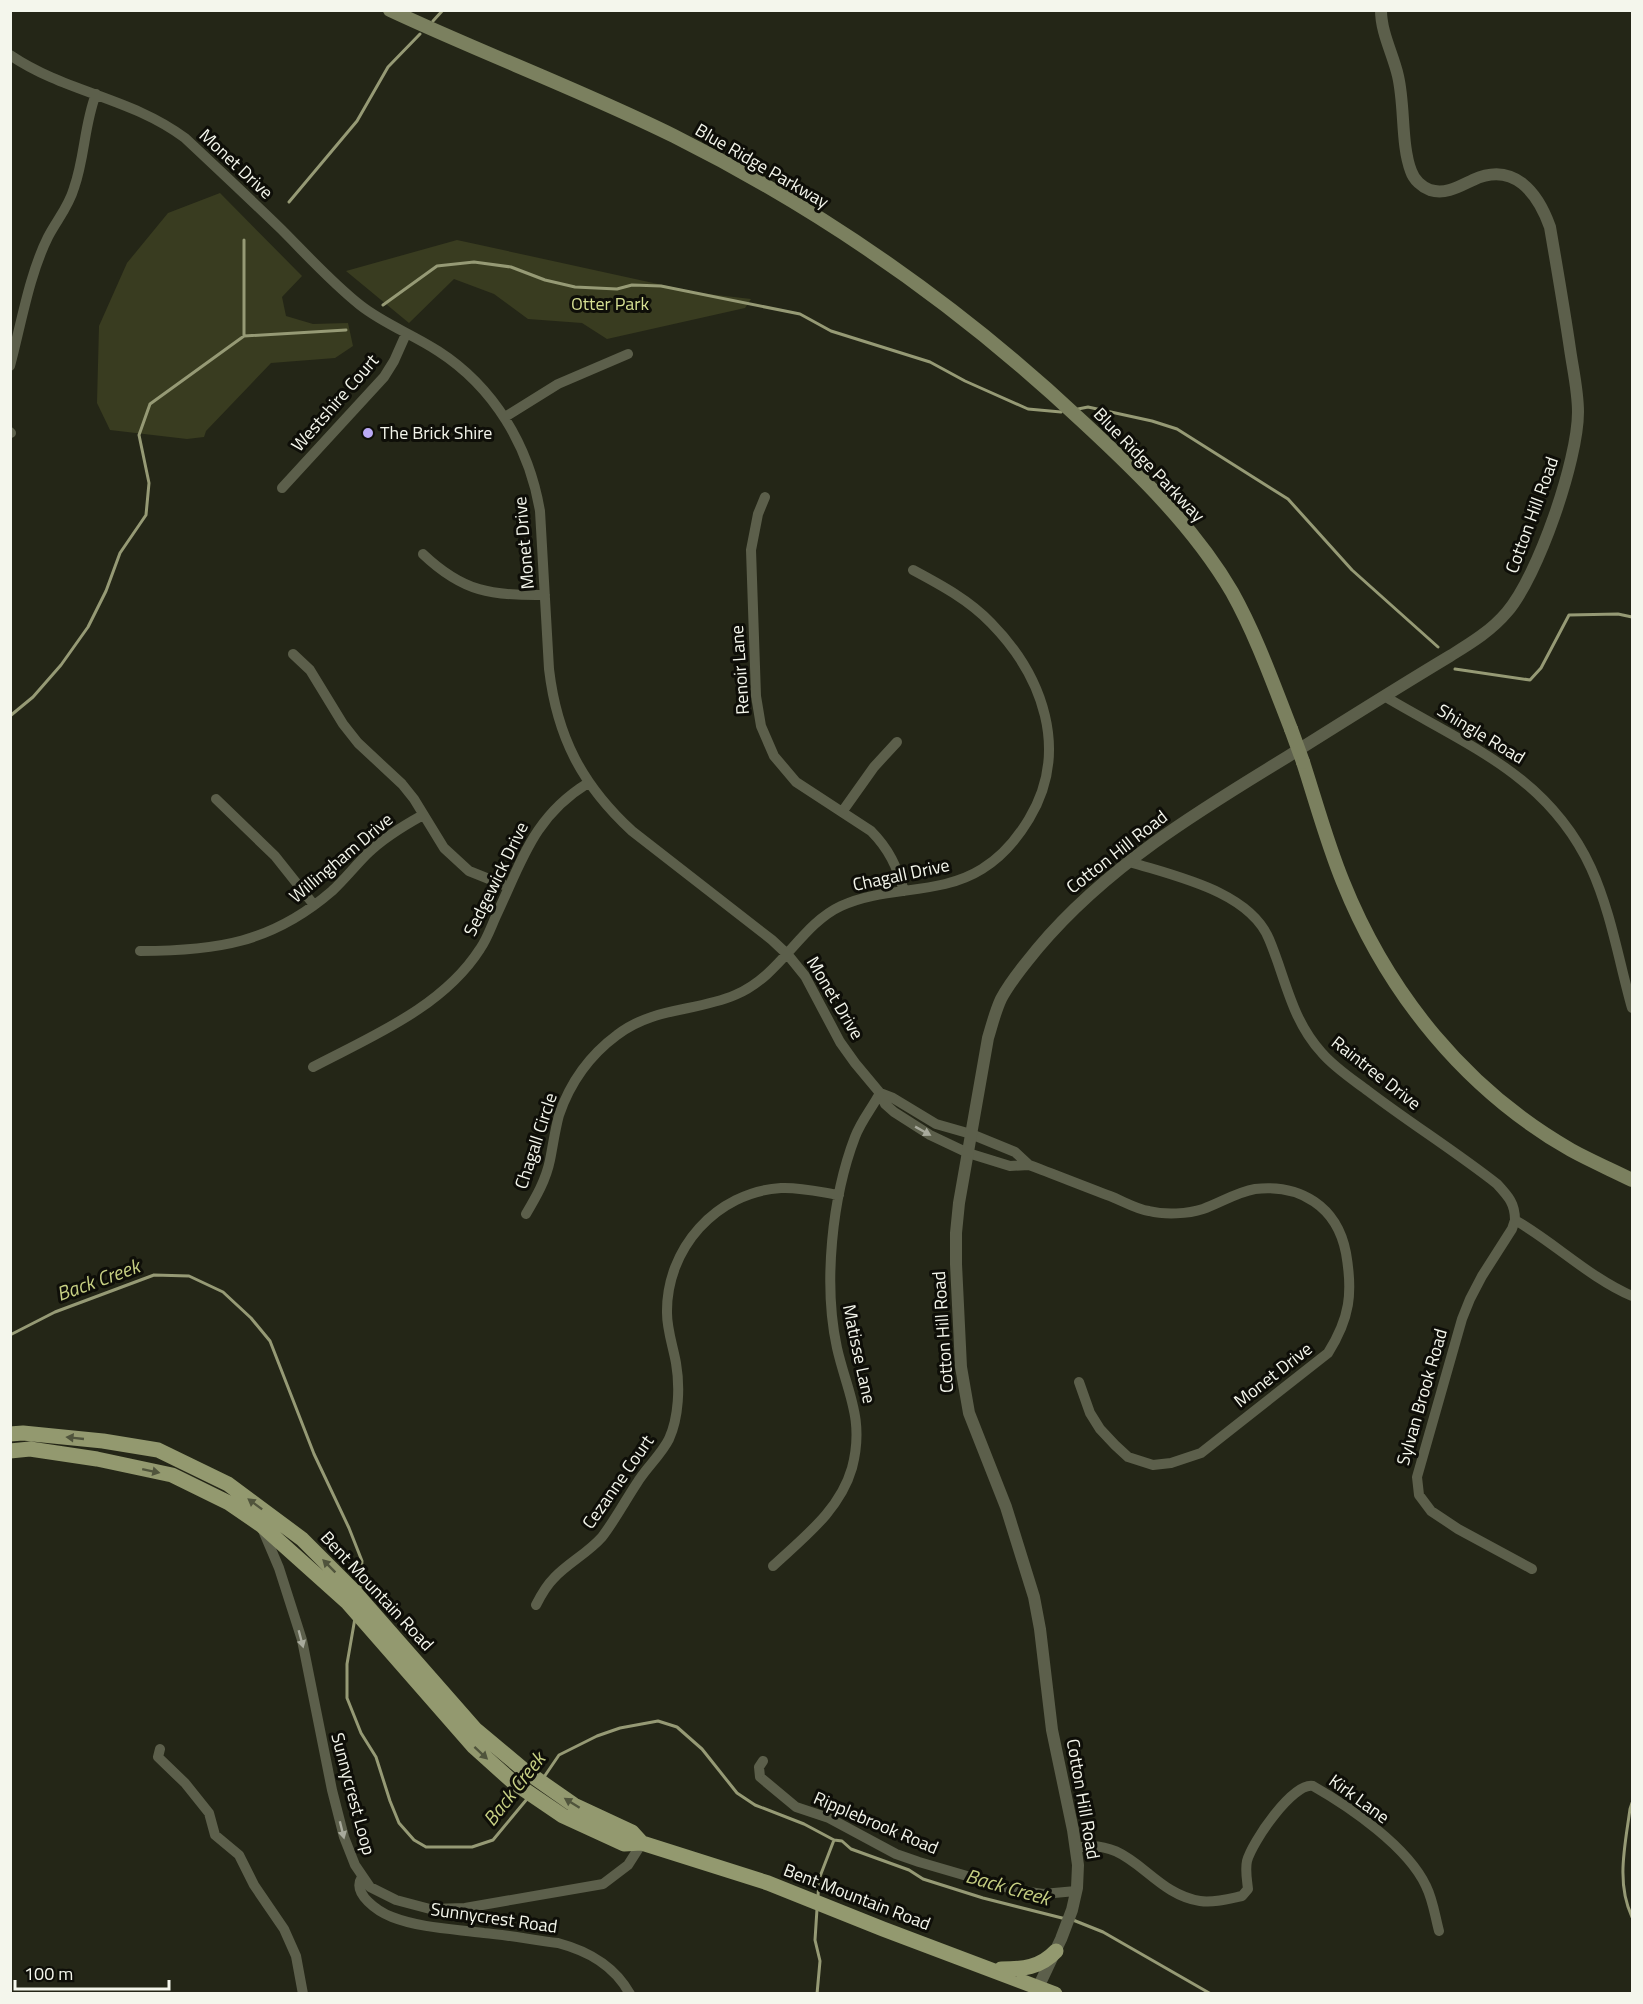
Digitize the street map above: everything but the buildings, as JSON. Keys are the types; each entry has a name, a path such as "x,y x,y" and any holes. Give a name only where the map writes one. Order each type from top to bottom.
{"main road":[{"name":"Blue Ridge Parkway","path":"390,10 614,107 734,168 857,243 1006,352 1044,384 1140,477 1197,541 1231,591 1247,620 1291,729 1331,851 1365,930 1389,974 1426,1026 1472,1076 1523,1118 1572,1150 1632,1180"},
{"name":"Bent Mountain Road","path":"10,1434 23,1433 103,1441 158,1450 228,1484 302,1539 353,1590 475,1729 524,1770 621,1835"},
{"name":"Bent Mountain Road","path":"10,1451 30,1449 97,1459 172,1475 229,1503 261,1525 348,1603 474,1747 513,1782 563,1816 621,1835 632,1832 642,1843 768,1883 992,1970 1037,1990 1055,1994"},
{"path":"992,1970 1025,1969 1036,1966 1056,1951"}],"street":[{"name":"Cotton Hill Road","path":"1037,1990 1072,1910 1078,1865 1052,1730 1034,1597 1006,1507 975,1431 963,1390 956,1276 959,1203 988,1038 994,1018 1009,986 1051,932 1104,882 1218,799 1480,637 1509,610 1522,590 1551,524 1570,466 1576,439 1578,411 1564,309 1550,227 1545,212 1522,183 1505,175 1484,176 1463,186 1441,191 1430,190 1416,180 1410,169 1398,76 1384,32 1381,10"},
{"name":"Monet Drive","path":"10,55 46,76 69,86 152,116 185,138 359,304 379,319 438,351 459,366 490,398 505,417 521,447 537,489 549,669 556,711 566,741 588,783 614,815 632,831 788,955 818,997 845,1048 880,1093 885,1104 911,1124 968,1153 1010,1166 1029,1165"},
{"path":"10,366 37,266 48,237 74,192 82,164 88,118 96,94"},
{"name":"Westshire Court","path":"282,488 384,377 406,334"},
{"path":"505,417 558,384 628,354"},
{"name":"Renoir Lane","path":"765,497 758,514 751,550 756,696 761,726 770,749 784,770 806,790 871,831 881,841 897,868 903,891"},
{"path":"423,554 452,578 482,591 524,596 545,595"},
{"name":"Chagall Drive","path":"788,955 814,925 842,906 865,898 943,885 964,879 996,859 1013,843 1033,813 1046,783 1049,762 1047,725 1042,705 1033,682 1012,648 990,622 973,607 955,593 913,570"},
{"path":"293,654 310,670 348,730 375,760 402,784 444,848 469,871 510,887"},
{"name":"Shingle Road","path":"1384,696 1496,760 1532,788 1550,807 1580,847 1594,877 1632,1008"},
{"path":"842,812 874,767 897,742"},
{"name":"Sedgewick Drive","path":"313,1067 418,1012 452,983 481,949 524,853 545,818 558,804 588,783"},
{"path":"216,799 275,856 314,905"},
{"name":"Willingham Drive","path":"140,951 202,950 225,946 269,932 314,905 381,842 423,815"},
{"name":"Raintree Drive","path":"1130,862 1198,884 1227,897 1251,914 1269,938 1298,1020 1312,1042 1343,1072 1497,1184 1514,1204 1515,1220"},
{"name":"Chagall Circle","path":"526,1214 544,1180 566,1098 581,1072 601,1048 634,1024 654,1015 704,1005 738,994 753,986 788,955"},
{"name":"Monet Drive","path":"880,1093 893,1098 936,1124 971,1134 1015,1152 1029,1165 1149,1211 1180,1213 1201,1209 1253,1190 1288,1191 1310,1197 1328,1214 1339,1232 1345,1249 1350,1277 1349,1306 1341,1333 1328,1353 1201,1453 1171,1463 1153,1465 1128,1457 1100,1429 1090,1413 1079,1382"},
{"name":"Matisse Lane","path":"773,1566 822,1521 835,1503 846,1485 855,1450 855,1409 837,1349 830,1298 833,1242 839,1195 855,1137 880,1093"},
{"name":"Cezanne Court","path":"536,1605 554,1578 602,1536 669,1439 677,1403 678,1384 676,1362 669,1336 667,1299 675,1267 692,1236 705,1221 718,1211 732,1202 757,1192 789,1188 839,1195"},
{"path":"1515,1220 1541,1235 1604,1281 1632,1296"},
{"name":"Sylvan Brook Road","path":"1515,1220 1512,1229 1470,1299 1462,1319 1417,1477 1417,1488 1423,1503 1431,1511 1496,1551 1532,1569"},
{"name":"Sunnycrest Loop","path":"261,1525 279,1568 302,1640 332,1790 350,1856 370,1887 413,1905 430,1909 465,1908 603,1884 628,1865 642,1843"},
{"path":"160,1749 158,1756 185,1783 209,1813 215,1834 234,1849 254,1885 284,1929 296,1956 303,1994"},
{"name":"Ripplebrook Road","path":"763,1761 759,1767 760,1777 792,1804 829,1818 896,1854 1015,1890 1043,1894 1076,1892"},
{"name":"Kirk Lane","path":"1076,1848 1090,1845 1114,1850 1160,1883 1188,1898 1212,1901 1242,1896 1248,1889 1248,1860 1261,1833 1295,1794 1304,1786 1309,1785 1363,1818 1412,1864 1429,1892 1439,1931"},
{"name":"Sunnycrest Road","path":"362,1877 359,1881 360,1888 370,1904 382,1913 418,1924 558,1943 576,1948 595,1956 608,1966 623,1982 630,1994"}],"green space":[{"path":"220,193 302,276 282,297 286,316 313,324 348,323 353,346 335,358 271,363 206,431 204,437 187,439 110,430 97,403 99,326 127,263 168,213"},
{"name":"Otter Park","path":"457,240 699,293 751,299 745,308 607,339 582,323 528,319 494,294 454,279 409,323 346,271"}],"waterway":[{"path":"433,21 443,10"},
{"path":"289,202 357,121 388,67 420,34"},
{"path":"10,716 33,697 61,665 88,627 106,591 120,553 146,515 149,483 139,435 150,404 244,336 244,240"},
{"path":"383,305 437,266 474,262 511,267 545,280 575,287 617,289 632,285 661,286 800,314 831,331 930,362 965,381 1028,409 1061,412"},
{"path":"244,336 346,330"},
{"path":"1078,409 1088,407 1177,429 1288,499 1352,570 1438,647"},
{"path":"1455,669 1530,680 1541,668 1569,615 1618,614 1632,617"},
{"name":"Back Creek","path":"10,1335 55,1312 154,1275 189,1276 223,1292 251,1318 270,1341 314,1454 362,1561 360,1588"},
{"name":"Back Creek","path":"355,1618 347,1664 347,1698 361,1733 376,1757 399,1823 414,1840 426,1847 472,1847 493,1840 527,1799"},
{"name":"Back Creek","path":"544,1777 559,1755 597,1736 620,1728 658,1721 677,1727 702,1749 737,1793 755,1805 804,1824 834,1840 842,1841 851,1849 909,1870 923,1879 983,1898 1066,1919"},
{"path":"1632,1803 1623,1864 1624,1891 1632,1917"},
{"path":"818,1896 819,1879 834,1840"},
{"path":"817,1909 815,1940 820,1961 817,1994"},
{"name":"Back Creek","path":"1073,1920 1103,1932 1211,1994"}],"place":[{"name":"The Brick Shire","path":"368,433"}]}
